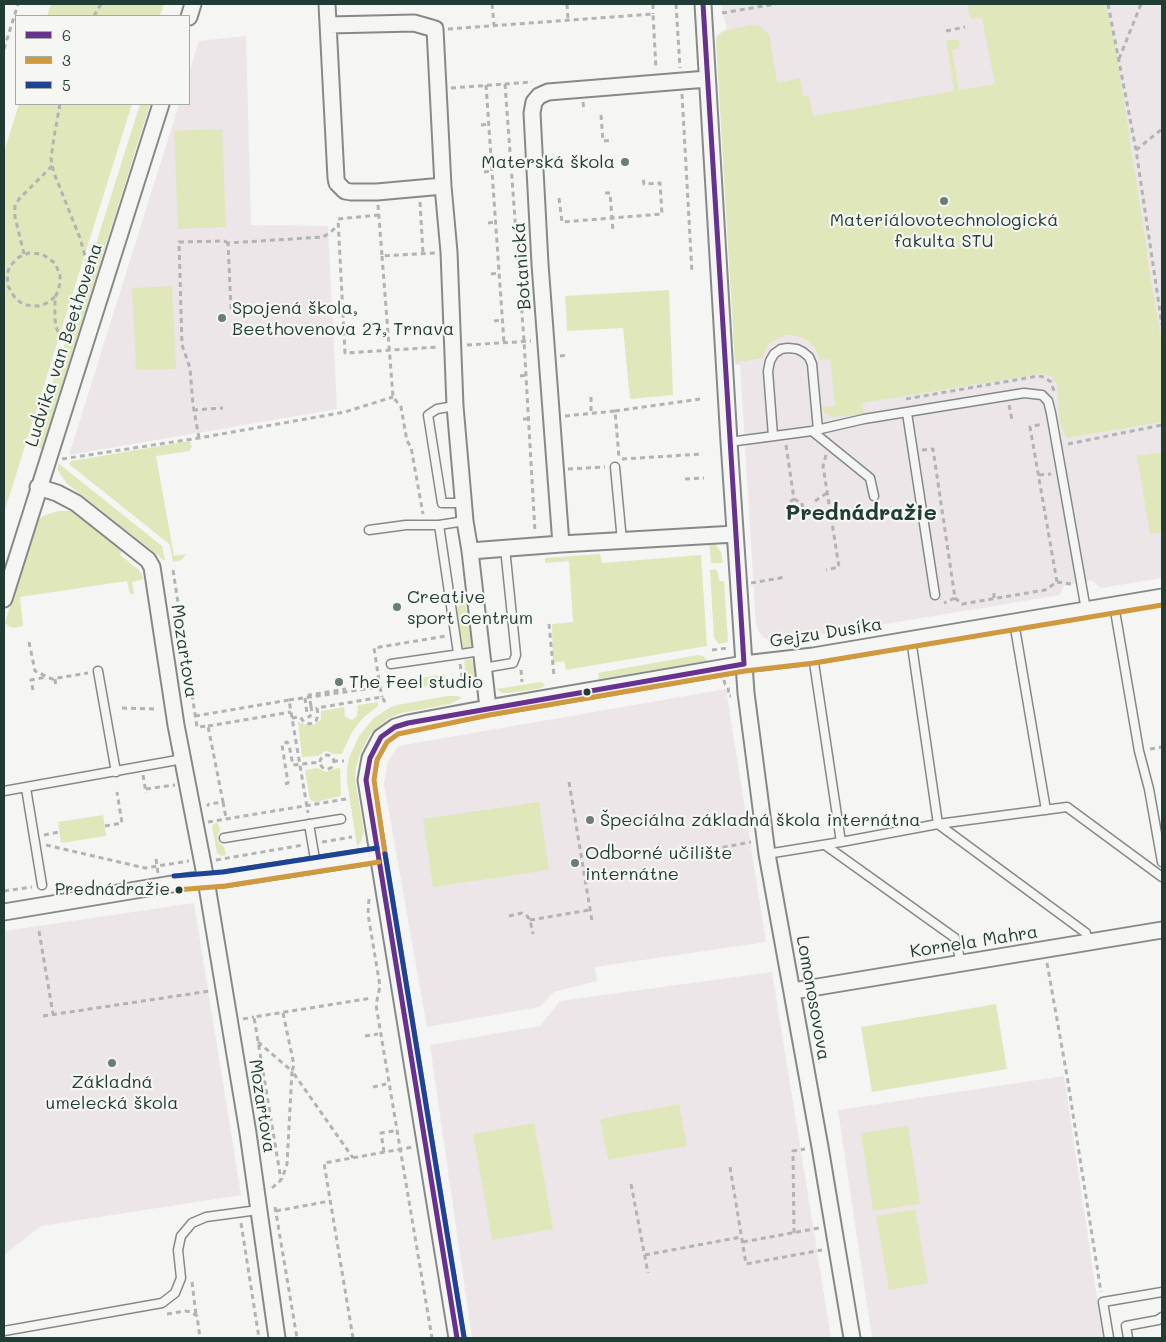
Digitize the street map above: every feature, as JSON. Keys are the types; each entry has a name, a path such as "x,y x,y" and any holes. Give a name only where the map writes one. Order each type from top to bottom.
{"street":[{"path":"327,4 337,183 345,191 377,192 443,186"},
{"path":"703,4 728,442 744,664"},
{"path":"328,26 414,22 435,28 443,186 449,252 455,406 463,503 488,708"},
{"name":"Botanická","path":"561,544 532,113 534,102 539,96 548,92 707,79"},
{"name":"Ludvika van Beethovena","path":"4,599 161,105"},
{"name":"Mozartova","path":"38,487 76,503 148,560 152,567 183,759 205,823 206,880 246,1123 277,1338"},
{"path":"470,551 735,534"},
{"name":"Gejzu Dusíka","path":"378,855 366,780 370,758 381,737 395,727 408,722 744,664 813,656 1162,597"},
{"name":"Lomonosovova","path":"744,664 767,854 793,991 852,1338"},
{"path":"4,912 190,881 224,880 378,855 458,1338"},
{"name":"Kornela Mahra","path":"793,991 1162,930"}],"lane":[{"path":"773,436 768,371 770,361 774,354 781,349 797,349 809,357 812,364 815,430 832,447 870,478 874,496"},
{"path":"728,442 815,430 864,419 1024,393 1042,395 1048,401 1086,610"},
{"path":"455,406 438,409 428,415 442,503 463,503"},
{"path":"911,412 935,595"},
{"path":"615,466 622,541"},
{"path":"369,530 406,525 439,525 465,521"},
{"path":"439,525 458,654"},
{"path":"483,668 513,663 516,655 505,548"},
{"path":"1114,605 1162,862"},
{"path":"1014,622 1046,810"},
{"path":"911,639 938,824 1086,933 1088,942"},
{"path":"391,664 481,651"},
{"path":"813,656 841,842"},
{"path":"98,671 116,772"},
{"path":"4,791 183,759"},
{"path":"26,788 42,885"},
{"path":"767,854 938,824 1067,807 1162,877"},
{"path":"224,838 309,821 341,819"},
{"path":"309,821 316,865"},
{"path":"825,845 954,938 961,963"},
{"path":"4,1331 162,1303 175,1293 181,1278 178,1250 181,1236 192,1223 206,1217 258,1210"},
{"path":"1109,1338 1102,1302 1162,1292"},
{"path":"1128,1338 1126,1326 1158,1320 1162,1317"}],"path":[{"path":"4,49 18,4"},
{"path":"95,15 101,4"},
{"path":"492,4 494,25"},
{"path":"567,4 568,19"},
{"path":"653,4 658,84"},
{"path":"676,4 692,273"},
{"path":"722,13 776,4"},
{"path":"1108,4 1136,150 1162,325"},
{"path":"1119,61 1140,4"},
{"path":"435,28 447,29 653,14"},
{"path":"946,31 965,28"},
{"path":"438,89 534,82"},
{"path":"505,84 524,342 535,546"},
{"path":"486,85 504,343"},
{"path":"60,105 54,137 52,165 80,238 87,263"},
{"path":"601,115 603,141 613,140"},
{"path":"481,125 489,124"},
{"path":"1136,150 1162,129"},
{"path":"24,254 15,217 15,206 19,198 52,165"},
{"path":"484,172 492,172"},
{"path":"560,198 562,222 662,214 660,183 644,184 643,178"},
{"path":"377,192 393,397 401,407 407,442 411,447 422,513 428,526"},
{"path":"605,193 610,192 613,232"},
{"path":"420,201 423,254"},
{"path":"379,215 338,219 345,353 546,340"},
{"path":"488,223 496,222"},
{"path":"199,438 190,368 182,345 179,242 224,241 228,243 323,237 339,224"},
{"path":"228,243 231,309"},
{"path":"382,256 449,252"},
{"path":"54,298 45,304 32,306 20,302 11,292 7,280 10,266 24,254 42,254 55,263 60,275 60,283 54,298 56,327 62,341"},
{"path":"491,274 499,273"},
{"path":"494,321 502,320"},
{"path":"306,331 343,328"},
{"path":"520,376 526,375"},
{"path":"59,460 345,412 393,397"},
{"path":"591,397 591,414"},
{"path":"909,398 911,412"},
{"path":"563,416 700,399"},
{"path":"1012,420 1008,401 1014,400"},
{"path":"194,410 223,408"},
{"path":"615,411 619,459 703,454"},
{"path":"523,419 528,419"},
{"path":"1041,419 1042,424 1030,427 1057,582"},
{"path":"1065,445 1162,426"},
{"path":"784,435 794,499"},
{"path":"920,441 922,450 933,449 955,598 962,604 1045,590 1057,582 1071,583 1072,589"},
{"path":"826,570 838,567 823,466 824,457 832,447"},
{"path":"526,463 531,462"},
{"path":"565,469 615,466"},
{"path":"684,479 704,478"},
{"path":"815,501 827,493"},
{"path":"794,499 802,503 804,511"},
{"path":"790,513 789,505 794,499"},
{"path":"173,570 197,728 291,712"},
{"path":"751,583 786,576"},
{"path":"994,590 994,598"},
{"path":"935,595 936,605 955,598"},
{"path":"549,624 554,676"},
{"path":"386,704 382,698 374,648 455,635"},
{"path":"29,642 35,671 48,677 54,679 98,671"},
{"path":"458,654 464,688"},
{"path":"521,663 522,682"},
{"path":"33,690 31,680 48,677"},
{"path":"54,679 56,687"},
{"path":"196,716 380,687"},
{"path":"305,698 309,716 312,714 309,695 346,689"},
{"path":"292,718 300,717 304,722 310,724 316,721 318,716 317,708 382,698"},
{"path":"289,700 309,821"},
{"path":"122,708 160,709"},
{"path":"208,726 226,819"},
{"path":"285,784 288,783 282,745 287,742 293,766"},
{"path":"320,762 321,758 327,755 333,761"},
{"path":"320,762 321,766 327,769 331,767 333,761"},
{"path":"333,761 344,761"},
{"path":"284,765 293,766 320,762"},
{"path":"141,768 146,791 181,784"},
{"path":"568,782 592,922"},
{"path":"105,826 122,823 117,792"},
{"path":"205,823 346,799"},
{"path":"206,809 210,804 223,802"},
{"path":"213,853 214,860 352,837"},
{"path":"35,842 145,868 192,860"},
{"path":"156,859 159,879"},
{"path":"4,891 42,885"},
{"path":"370,898 368,914 380,986 376,1005 432,1338"},
{"path":"530,920 590,910"},
{"path":"509,916 522,913 530,920 534,934"},
{"path":"39,931 53,1014"},
{"path":"1044,949 1069,1086 1102,1302"},
{"path":"43,1016 211,991 213,1000"},
{"path":"282,1180 254,1017 372,998"},
{"path":"273,1194 272,1187 282,1180 287,1164 292,1071 294,1065 283,1013"},
{"path":"365,1036 378,1034"},
{"path":"258,1042 292,1071 352,1158"},
{"path":"373,1087 386,1084"},
{"path":"384,1152 381,1133 394,1131"},
{"path":"353,1338 324,1164 425,1146"},
{"path":"794,1233 793,1151 805,1149"},
{"path":"730,1166 746,1264 822,1250"},
{"path":"631,1184 648,1273"},
{"path":"276,1211 330,1201"},
{"path":"275,1202 297,1338"},
{"path":"239,1213 259,1338"},
{"path":"743,1242 819,1228"},
{"path":"644,1255 742,1237"},
{"path":"192,1276 200,1338"},
{"path":"166,1314 185,1311 191,1312 196,1316"}],"shaded area":[{"name":"Materiálovotechnologická fakulta STU","path":"721,4 1162,4 1162,578 1101,588 1092,580 1063,586 1060,595 777,642 764,638 759,632 756,624 740,365 735,365 716,39 721,32 727,29"},
{"name":"Spojená škola, Beethovenova 27, Trnava","path":"246,36 251,225 328,226 337,409 69,455 179,105 190,105 190,70 199,41"},
{"name":"Odborné učilište internátne","path":"726,689 766,942 595,967 597,981 554,992 539,1007 427,1027 384,784 388,761 398,746"},
{"name":"Základná umelecká škola","path":"194,903 241,1195 41,1226 4,1255 4,931"},
{"path":"772,972 831,1338 472,1338 430,1045 540,1026 560,1001"},
{"path":"1064,1076 1103,1338 872,1338 838,1110"}],"green space":[{"path":"51,4 164,4 160,15 47,15"},
{"path":"967,4 1106,4 1116,50 1162,345 1162,422 1066,438 1060,422 1057,384 1051,376 1039,374 862,403 864,414 832,417 824,413 822,407 835,406 830,359 820,360 815,348 808,341 797,336 786,335 769,343 762,358 735,363 716,39 718,35 727,30 753,25 765,30 769,35 777,83 800,78 803,97 809,96 813,116 954,91 946,40 958,40 960,42 959,48 952,50 959,90 995,84 982,18 970,19"},
{"path":"19,105 132,105 4,513 4,152"},
{"path":"140,105 150,105 42,449 37,447 34,441"},
{"path":"222,129 226,227 178,229 174,131"},
{"path":"172,286 176,369 136,370 132,288"},
{"path":"669,290 673,395 630,399 623,328 567,331 565,296"},
{"path":"190,441 192,447 189,451 156,456 174,556 186,554 182,560 173,562 168,543 69,464 71,461"},
{"path":"1162,452 1162,532 1150,534 1137,456"},
{"path":"58,463 162,546 165,560 66,483 58,470"},
{"path":"58,511 70,511 78,514 122,550 120,555 139,570 144,579 132,582 134,594 130,594 127,581 20,597 23,626 10,627 5,623 36,523 43,516"},
{"path":"709,541 716,545 721,552 723,563 711,563"},
{"path":"600,554 602,563 701,555 707,646 566,670 564,661 553,663 552,624 573,622 569,561 545,563 545,558"},
{"path":"716,569 719,581 724,581 728,642 719,644 714,638 710,570"},
{"path":"465,603 472,643 470,647 461,648 456,608"},
{"path":"698,655 703,656 708,661 599,679 598,673"},
{"path":"471,659 474,661 477,677 466,678 464,660"},
{"path":"444,674 445,683 403,690 402,681"},
{"path":"541,682 545,684 538,689 502,693 496,689"},
{"path":"448,696 462,698 450,704 401,713 389,718 370,734 360,754 356,768 355,779 364,832 361,842 357,846 347,770 349,758 359,736 374,718 389,708"},
{"path":"378,702 378,706 363,718 352,732 342,754 326,751 318,756 302,757 298,722 311,726 321,719 321,711 344,707 345,717 352,720 357,716 358,705"},
{"path":"318,768 326,772 340,768 341,796 316,802 310,800 305,770"},
{"path":"539,802 549,870 433,887 423,819"},
{"path":"103,815 106,836 61,843 58,822"},
{"path":"218,823 220,830 217,835 219,843 224,847 226,855 221,856 217,853 212,826"},
{"path":"996,1004 1007,1069 872,1092 861,1027"},
{"path":"679,1104 687,1146 608,1160 600,1119"},
{"path":"534,1123 553,1229 492,1240 473,1134"},
{"path":"908,1126 920,1204 873,1211 861,1133"},
{"path":"915,1209 928,1283 889,1290 876,1216"}],"transit line":[{"name":"6","path":"703,4 744,664"},
{"name":"3","path":"385,854 374,780 377,760 387,742 398,734 489,715 745,671 814,663 1162,605"},
{"name":"6","path":"457,1338 366,780 370,758 381,737 395,727 408,723 744,664"},
{"name":"5","path":"174,876 223,872 377,848"},
{"name":"5","path":"385,854 464,1337"},
{"name":"3","path":"176,890 225,886 379,862"}],"place":[{"name":"Materská škola","path":"625,162"},
{"name":"Materiálovotechnologická fakulta STU","path":"944,201"},
{"name":"Spojená škola, Beethovenova 27, Trnava","path":"222,318"},
{"name":"Creative sport centrum","path":"397,607"},
{"name":"The Feel studio","path":"339,682"},
{"name":"Špeciálna základná škola internátna","path":"590,820"},
{"name":"Odborné učilište internátne","path":"575,863"},
{"name":"Prednádražie","path":"179,890"},
{"name":"Základná umelecká škola","path":"112,1063"}],"district":[{"name":"Prednádražie","path":"861,513"}]}
